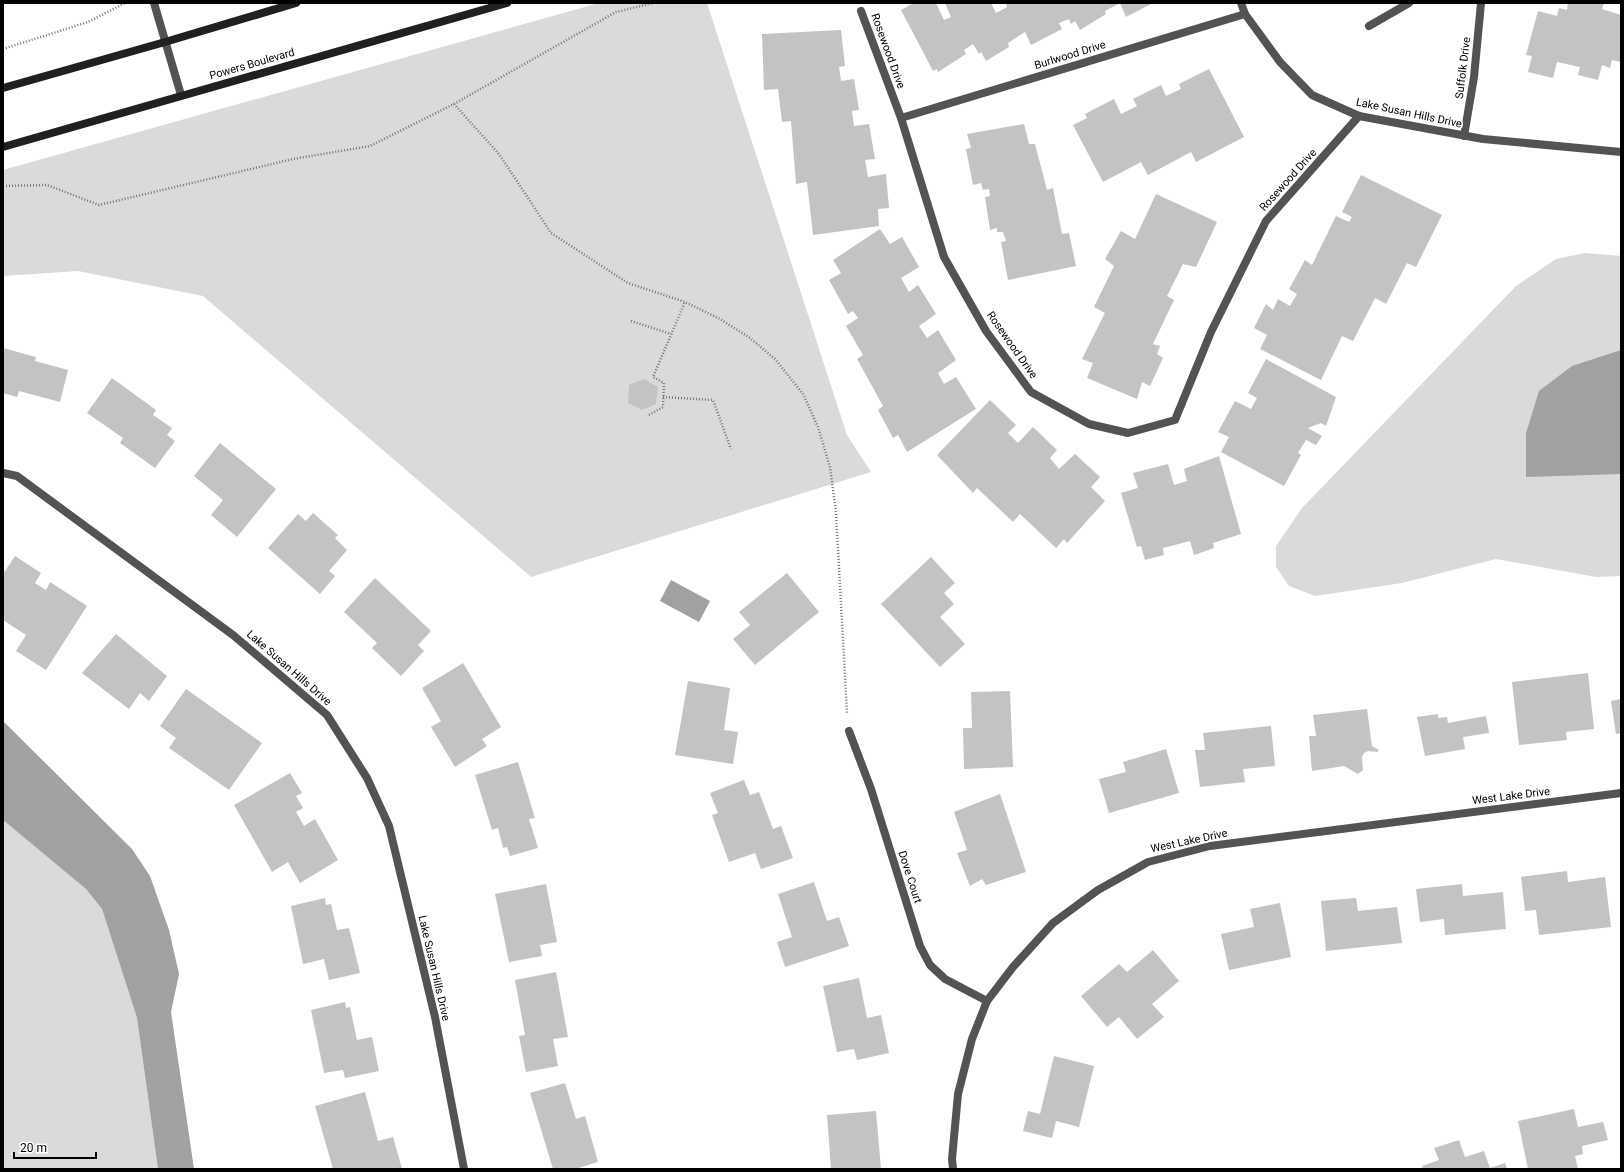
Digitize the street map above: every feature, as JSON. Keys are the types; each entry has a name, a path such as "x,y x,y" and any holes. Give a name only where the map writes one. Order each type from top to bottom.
{"main road":[{"path":"3,88 296,3"},
{"name":"Powers Boulevard","path":"3,147 507,3"}],"street":[{"path":"154,3 181,96"},
{"name":"Lake Susan Hills Drive","path":"1242,3 1246,14 1280,62 1312,95 1359,116 1483,139 1621,152"},
{"path":"1369,26 1409,3"},
{"name":"Suffolk Drive","path":"1464,136 1474,77 1481,3"},
{"name":"Rosewood Drive","path":"861,11 901,118 944,257 986,331 1031,392 1089,424 1128,433 1174,420 1211,332 1266,221 1359,116"},
{"name":"Burlwood Drive","path":"901,118 1246,14"},
{"name":"Lake Susan Hills Drive","path":"3,473 17,476 233,635 327,715 367,778 389,826 435,1017 464,1169"},
{"name":"Dove Court","path":"848,731 871,789 920,946 930,965 945,979 986,1001"},
{"name":"West Lake Drive","path":"953,1169 952,1159 958,1094 972,1039 986,1001 1013,967 1053,924 1098,890 1148,862 1210,846 1621,793"}],"path":[{"path":"3,49 88,22 125,3"},
{"path":"3,186 47,185 99,205 293,160 370,146 454,104 616,12 653,3"},
{"path":"454,104 499,154 551,233 628,283 685,302 720,319 750,338 775,359 802,394 818,427 830,467 836,512 848,731"},
{"path":"649,415 663,408 664,383 653,377 685,302"},
{"path":"631,321 671,334"},
{"path":"663,397 713,400 730,449"}],"shaded area":[{"path":"599,3 707,3 847,435 871,472 531,577 203,296 78,271 3,276 3,170"},
{"path":"1585,253 1621,256 1621,576 1596,577 1496,559 1402,583 1315,596 1289,586 1276,567 1276,546 1302,508 1516,286 1556,259"},
{"path":"1621,350 1621,474 1526,477 1526,433 1539,391 1572,366"},
{"path":"671,580 710,601 699,622 660,601"},
{"path":"3,721 132,849 150,876 169,930 179,974 171,1012 194,1169 158,1169 137,1018 102,909 86,889 3,820"},
{"path":"3,820 86,889 102,909 137,1018 158,1169 3,1169"}],"building":[{"path":"914,3 936,3 944,20 951,17 945,3 991,3 996,13 1007,7 1006,3 1120,3 1105,11 1106,14 1080,30 1075,21 1071,24 1069,19 1059,23 1062,29 1031,45 1025,32 1008,43 1009,47 986,61 981,52 979,54 973,44 964,50 966,54 938,72 937,69 933,71 901,10"},
{"path":"1120,3 1153,3 1126,17"},
{"path":"1568,3 1604,3 1602,9 1621,15 1621,62 1612,60 1610,68 1602,65 1598,80 1578,75 1580,67 1557,62 1553,78 1528,72 1532,56 1526,55 1538,11 1557,16 1559,8 1567,10"},
{"path":"841,30 845,66 839,67 841,81 854,79 859,110 852,111 854,126 869,124 875,159 865,160 868,177 886,174 889,208 878,209 879,226 813,235 807,182 796,184 791,121 782,122 778,89 764,90 762,34"},
{"path":"1209,69 1244,137 1196,162 1191,152 1148,175 1141,162 1103,182 1073,125 1087,118 1085,114 1114,99 1121,114 1137,106 1133,99 1161,85 1166,96 1181,89 1179,84"},
{"path":"1024,124 1029,144 1035,144 1047,190 1053,188 1062,234 1069,233 1076,266 1008,280 1001,242 1006,241 1003,232 997,232 997,228 990,230 985,197 990,196 989,189 983,190 981,183 973,185 966,149 971,148 967,134"},
{"path":"1361,175 1442,215 1416,267 1407,263 1386,304 1375,298 1353,341 1342,336 1321,380 1260,349 1267,335 1254,328 1266,304 1273,310 1278,299 1290,306 1297,294 1289,289 1305,260 1312,265 1336,216 1349,222 1352,217 1342,212"},
{"path":"1156,194 1217,222 1196,267 1183,264 1167,296 1174,300 1153,344 1160,346 1157,354 1163,358 1150,386 1142,382 1137,399 1087,378 1093,363 1082,359 1105,313 1094,307 1114,266 1105,259 1121,231 1135,239"},
{"path":"880,229 890,244 902,237 919,267 901,278 909,292 918,285 936,314 919,326 927,338 938,330 956,360 938,373 944,384 956,377 976,409 907,452 898,435 893,438 878,410 883,406 857,359 863,355 846,326 858,318 853,311 848,314 829,280 841,273 833,260"},
{"path":"3,348 36,357 35,361 68,370 60,402 19,391 17,397 3,393"},
{"path":"1266,359 1336,397 1326,426 1321,423 1308,428 1322,436 1316,445 1306,440 1298,453 1301,455 1284,486 1221,452 1229,437 1218,432 1235,401 1251,409 1257,398 1248,393"},
{"path":"112,378 156,410 153,415 172,428 167,435 175,441 155,468 120,443 123,438 87,413"},
{"path":"644,379 658,387 656,404 642,410 628,403 629,385"},
{"path":"990,400 1016,425 1008,433 1018,443 1033,427 1057,450 1050,458 1059,469 1075,454 1100,477 1091,487 1105,501 1067,543 1064,539 1056,548 1020,514 1013,522 977,488 973,493 937,455"},
{"path":"220,443 276,489 237,537 211,515 223,500 194,476"},
{"path":"1219,456 1241,534 1213,543 1214,548 1194,555 1190,541 1163,548 1164,555 1145,560 1141,546 1137,547 1121,493 1138,488 1133,473 1168,464 1174,485 1187,481 1184,469"},
{"path":"313,513 338,535 335,538 347,550 329,571 335,576 320,594 268,548 298,514 306,521"},
{"path":"15,556 41,573 35,583 46,590 50,582 87,606 46,670 16,651 26,635 3,620 3,574"},
{"path":"931,557 955,583 944,593 954,604 940,617 965,644 940,667 881,604"},
{"path":"787,573 819,612 755,665 733,639 750,625 739,612"},
{"path":"375,578 431,631 418,645 424,651 401,676 372,648 377,643 344,612"},
{"path":"116,634 167,676 149,701 140,693 129,709 82,673"},
{"path":"463,663 501,727 482,739 487,746 455,767 431,727 441,721 422,688"},
{"path":"1588,673 1594,729 1566,732 1567,740 1519,745 1512,682"},
{"path":"688,681 730,688 724,730 738,732 733,764 675,755"},
{"path":"186,689 262,743 229,790 169,748 176,738 160,726"},
{"path":"1010,691 1013,767 964,769 963,728 972,728 971,692"},
{"path":"1621,699 1621,733 1616,734 1611,701"},
{"path":"1367,709 1372,746 1379,750 1377,752 1368,751 1364,753 1362,757 1363,770 1358,774 1344,766 1312,771 1309,736 1316,736 1313,715"},
{"path":"1438,714 1438,718 1447,717 1448,723 1486,716 1489,733 1463,737 1465,749 1425,756 1417,717"},
{"path":"1271,726 1275,766 1243,769 1245,782 1200,787 1195,750 1205,750 1203,733"},
{"path":"1166,749 1179,793 1109,813 1099,779 1126,772 1123,762"},
{"path":"518,762 535,818 529,819 538,848 510,856 507,847 503,848 498,828 492,830 475,775"},
{"path":"290,773 302,793 296,796 303,808 296,812 304,826 315,819 338,860 300,883 288,862 272,872 234,805"},
{"path":"744,780 750,795 759,792 773,829 781,826 793,858 761,869 755,853 729,862 712,815 718,813 710,793"},
{"path":"1000,794 1026,872 986,885 982,879 970,886 957,853 967,850 954,812"},
{"path":"1567,871 1568,882 1605,877 1611,927 1539,935 1536,910 1525,911 1521,877"},
{"path":"814,882 827,921 839,917 849,946 785,967 777,942 792,937 778,894"},
{"path":"546,884 557,942 540,945 542,956 509,962 495,894"},
{"path":"1462,884 1463,896 1503,892 1506,929 1445,935 1444,919 1420,922 1416,889"},
{"path":"325,898 326,905 331,904 337,930 349,928 360,973 329,980 324,959 303,964 291,906"},
{"path":"1356,898 1358,911 1397,907 1402,943 1326,951 1321,901"},
{"path":"1280,903 1291,957 1229,970 1221,934 1254,927 1250,909"},
{"path":"1153,950 1179,981 1152,1004 1164,1017 1137,1039 1119,1017 1107,1027 1081,996 1119,964 1127,972"},
{"path":"556,972 568,1037 553,1039 558,1066 526,1072 519,1036 525,1035 515,980"},
{"path":"859,978 867,1018 881,1015 889,1053 857,1060 854,1049 837,1052 823,986"},
{"path":"345,1002 346,1008 350,1007 357,1040 372,1037 379,1071 345,1078 343,1070 324,1073 311,1010"},
{"path":"1054,1056 1094,1066 1079,1127 1056,1121 1052,1138 1023,1131 1028,1111 1040,1114"},
{"path":"565,1083 576,1119 585,1116 598,1162 575,1169 553,1169 530,1093"},
{"path":"365,1092 378,1141 393,1137 402,1169 333,1169 315,1106"},
{"path":"1574,1109 1578,1127 1603,1122 1608,1140 1582,1146 1583,1154 1575,1156 1578,1169 1528,1169 1518,1121"},
{"path":"876,1111 881,1169 831,1169 827,1115"},
{"path":"1459,1140 1465,1157 1484,1151 1490,1168 1505,1163 1507,1169 1423,1169 1422,1166 1439,1160 1434,1148"}]}
